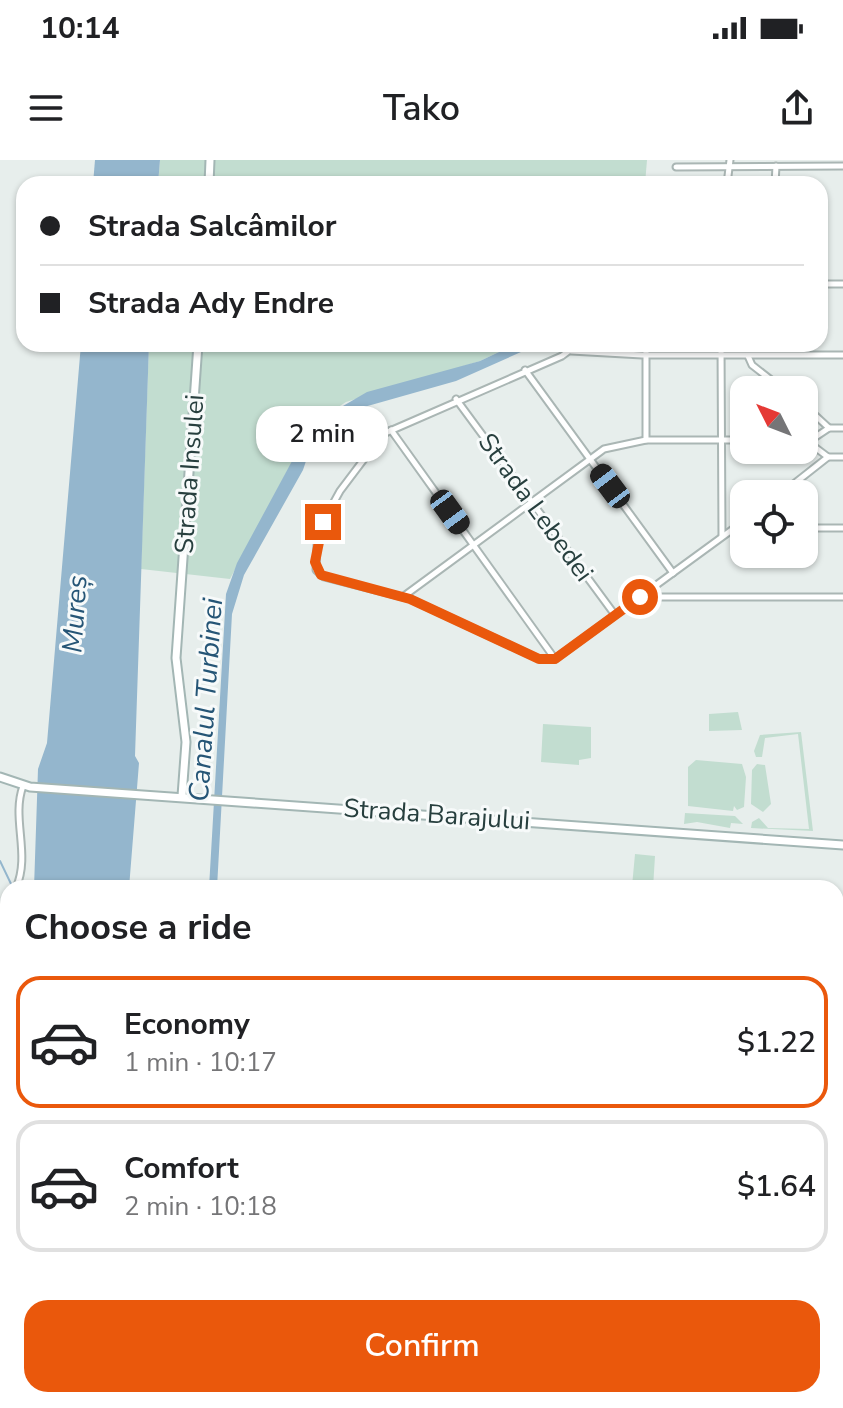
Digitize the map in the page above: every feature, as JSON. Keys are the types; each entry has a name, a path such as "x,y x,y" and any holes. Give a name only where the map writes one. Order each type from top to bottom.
{"main road":[{"name":"Strada Insulei","path":"182,796 186,742 176,658 197,352"},
{"name":"Strada Barajului","path":"0,777 26,786 229,798 843,845"}],"street":[{"path":"676,167 730,163 843,166"},
{"path":"775,176 776,166"},
{"path":"569,352 456,399 381,436 334,501 320,530 315,565 324,577 403,597 539,659 555,659 730,530"},
{"path":"590,352 843,355"},
{"path":"721,353 722,536"},
{"path":"646,355 646,440"},
{"path":"748,355 752,365 766,376"},
{"path":"525,370 673,573"},
{"name":"Strada Lebedei","path":"456,399 615,615"},
{"path":"818,418 829,428"},
{"path":"818,435 829,428 843,428"},
{"path":"391,430 555,659"},
{"path":"403,597 589,458 624,442 730,439"},
{"path":"818,450 828,457 843,457"},
{"path":"799,480 828,457"},
{"path":"818,528 843,528"},
{"path":"640,597 843,597"},
{"path":"20,880 24,861 20,801 26,786"}],"green space":[{"path":"160,160 647,160 646,176 159,176"},
{"path":"149,352 499,352 480,361 346,402 312,424 230,579 141,569"},
{"path":"738,712 742,730 709,731 709,714"},
{"path":"543,724 591,727 591,758 579,760 579,765 541,762"},
{"path":"801,732 813,831 751,828 752,822 759,818 768,828 809,829 798,734 765,738 762,757 756,757 754,751 760,735"},
{"path":"696,760 742,764 746,777 744,807 737,810 734,806 733,811 688,806 688,767"},
{"path":"757,764 765,765 771,804 763,812 751,804 752,770"},
{"path":"685,813 735,816 743,824 731,823 730,828 697,822 684,824"},
{"path":"635,854 655,856 654,880 633,880"}],"water":[{"path":"95,160 160,160 159,176 94,176"},
{"name":"Mureș","path":"80,352 149,352 135,756 139,763 130,880 34,880 38,769 47,743"},
{"name":"Canalul Turbinei","path":"499,352 521,352 456,381 357,409 328,427 310,449 303,470 244,575 232,614 217,880 209,880 226,594 237,563 312,424 367,392 480,361"}],"waterway":[{"path":"0,861 9,880"}],"route":[{"path":"323,522 315,562 316,570 321,575 410,599 539,659 555,659 640,597"}]}
